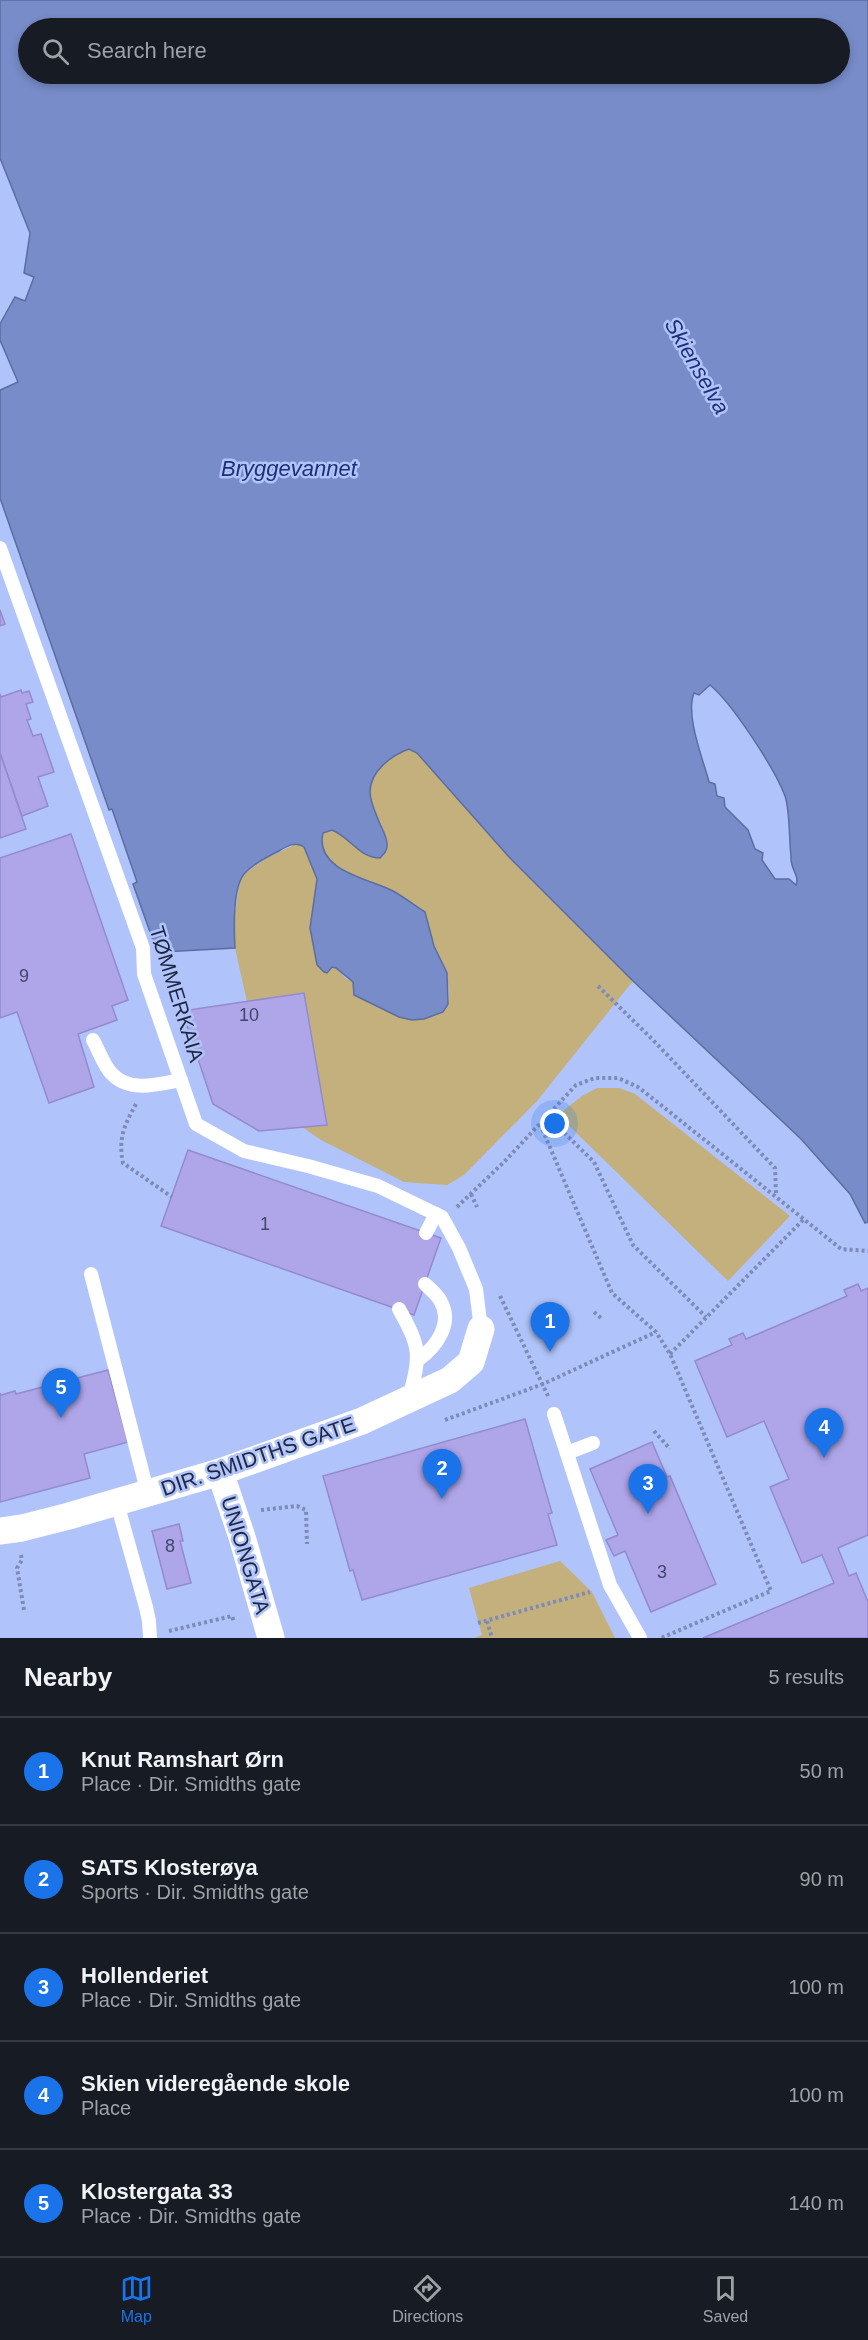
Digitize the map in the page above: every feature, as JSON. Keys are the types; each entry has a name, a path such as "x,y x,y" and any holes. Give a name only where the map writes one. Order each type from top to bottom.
{"street":[{"name":"DIR. SMIDTHS GATE","path":"0,1531 22,1528 148,1494 219,1472 362,1420 450,1380 471,1362 481,1329"},
{"name":"UNIONGATA","path":"219,1472 242,1537 271,1638"}],"lane":[{"name":"TØMMERKAIA","path":"0,548 142,948 144,974 196,1124 244,1151 378,1186 439,1216"},
{"path":"93,1040 111,1074 122,1082 145,1086 181,1080"},
{"path":"426,1233 439,1216 459,1248 476,1288 481,1329"},
{"path":"91,1274 148,1494"},
{"path":"419,1359 433,1349 445,1325 442,1302 425,1284"},
{"path":"399,1309 412,1333 419,1359 409,1399"},
{"path":"554,1414 610,1586 640,1638"},
{"path":"567,1454 593,1443"},
{"path":"117,1503 146,1607 150,1638"}],"path":[{"path":"598,986 775,1168 776,1195"},
{"path":"439,1216 471,1194 576,1085 595,1078 618,1078 638,1087 841,1249 868,1251"},
{"path":"145,1086 126,1121 119,1144 123,1162 172,1197"},
{"path":"548,1116 594,1162 633,1245 706,1317"},
{"path":"540,1124 612,1293 656,1332 670,1354 771,1591 661,1638"},
{"path":"471,1194 477,1207"},
{"path":"670,1354 805,1218"},
{"path":"500,1296 543,1384"},
{"path":"594,1312 601,1318"},
{"path":"445,1420 543,1384 656,1332"},
{"path":"654,1431 670,1449"},
{"path":"258,1511 297,1506 306,1510 307,1544"},
{"path":"21,1551 22,1560 17,1568 24,1610"},
{"path":"478,1623 610,1586"},
{"path":"176,1631 232,1616 234,1622"},
{"path":"487,1621 492,1638"}],"shaded area":[{"path":"409,749 417,753 509,857 633,981 537,1101 464,1175 447,1185 404,1182 321,1140 289,1118 257,1046 235,948 235,915 239,885 243,875 265,859 296,844 304,847 317,879 310,928 317,965 336,967 345,978 424,1019 443,1012 448,1004 447,973 434,946 425,912 393,891 346,872 335,865 327,856 323,846 323,833 332,830 341,834 364,853 386,837 372,803 371,784 383,765"},
{"path":"597,1088 619,1088 635,1094 790,1216 728,1281 558,1115 582,1096"},
{"path":"560,1561 592,1592 615,1638 474,1638 482,1635 469,1588"}],"water":[{"name":"Bryggevannet","path":"0,0 868,0 868,1222 865,1223 850,1194 801,1139 633,981 509,857 417,753 409,749 383,765 371,784 372,802 387,843 383,855 380,858 366,855 332,830 323,833 323,846 327,856 335,865 346,872 393,891 425,912 434,946 447,973 448,1004 443,1012 424,1019 412,1020 399,1017 354,995 353,982 336,968 332,967 327,973 317,965 310,928 317,879 304,847 298,844 288,846 265,858 244,874 237,889 234,921 235,948 162,952 156,949 133,884 137,882 112,809 109,810 0,498 0,390 18,382 0,340 0,324 15,297 25,301 34,277 24,273 30,233 0,158","holes":["710,685 752,737 785,796 789,817 791,861 797,878 796,885 789,879 775,879 762,860 763,853 755,849 748,830 725,807 724,798 717,796 715,784 709,782 693,725 692,702 694,693 699,695"]}],"building":[{"path":"0,610 5,624 0,626"},
{"path":"21,690 22,693 29,691 33,702 26,704 31,719 27,720 33,736 41,734 54,772 38,777 48,806 22,816 0,753 0,694 1,697"},
{"path":"0,753 26,829 0,838"},
{"path":"71,834 128,1000 112,1006 117,1020 78,1034 94,1087 49,1103 17,1012 0,1018 0,858"},
{"path":"304,993 327,1125 259,1131 213,1104 182,1011"},
{"path":"188,1150 441,1238 414,1315 161,1226"},
{"path":"858,1284 861,1291 868,1288 868,1535 838,1548 849,1576 856,1573 868,1602 868,1638 703,1638 834,1583 822,1555 802,1563 770,1487 789,1479 764,1421 727,1437 695,1361 732,1345 729,1339 743,1333 746,1339 847,1296 844,1290"},
{"path":"108,1370 128,1442 84,1454 90,1478 0,1502 0,1393 1,1395 15,1391 16,1394"},
{"path":"525,1419 552,1513 548,1514 557,1545 362,1600 353,1570 350,1571 323,1476"},
{"path":"652,1442 667,1477 670,1476 716,1584 651,1612 625,1551 614,1556 606,1540 618,1535 590,1469"},
{"path":"179,1524 183,1541 180,1541 191,1583 167,1589 152,1531"}],"place":[{"name":"Knut Ramshart Ørn","path":"550,1352"},
{"name":"Klostergata 33","path":"61,1418"},
{"name":"Skien videregående skole","path":"824,1458"},
{"name":"SATS Klosterøya","path":"442,1499"},
{"name":"Hollenderiet","path":"648,1514"}],"water label":[{"name":"Skienselva","path":"697,366"}]}
